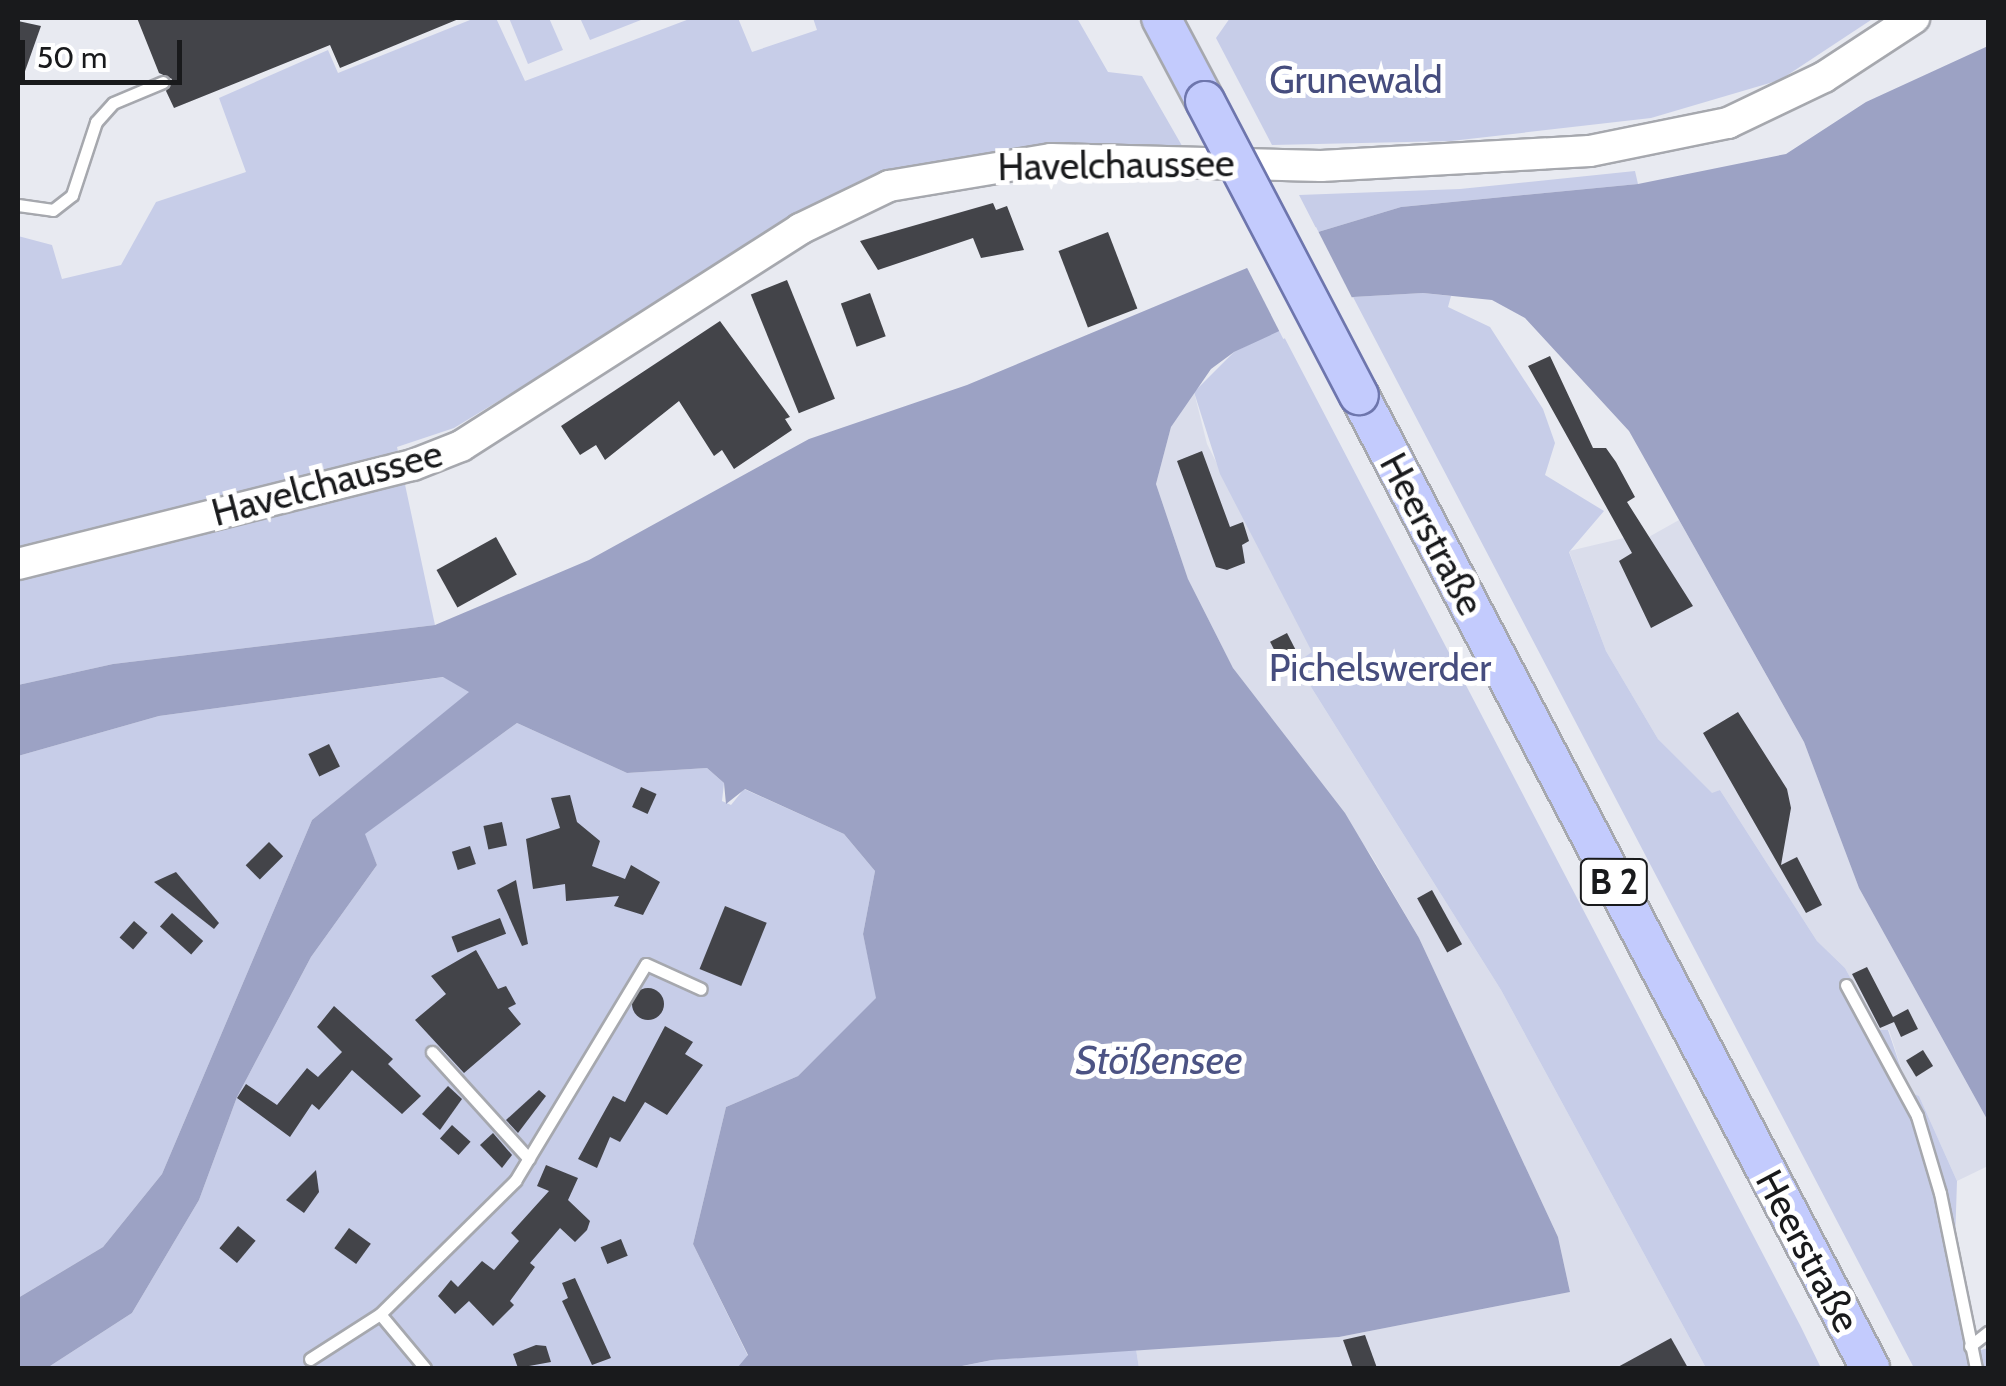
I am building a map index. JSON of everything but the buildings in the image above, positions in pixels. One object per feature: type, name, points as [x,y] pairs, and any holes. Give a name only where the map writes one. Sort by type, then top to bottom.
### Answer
[{"type":"main road","name":"Heerstraße","points":[[1161,18],[1870,1368]]},
{"type":"street","name":"Havelchaussee","points":[[18,564],[414,465],[461,446],[800,228],[889,186],[1051,159],[1372,166],[1590,151],[1696,131],[1760,110],[1914,18]]},
{"type":"lane","points":[[18,205],[53,210],[72,196],[96,122],[112,103],[163,82]]},
{"type":"lane","points":[[310,1359],[380,1314],[448,1253],[528,1160],[646,964],[701,989]]},
{"type":"lane","points":[[1846,985],[1916,1116],[1940,1192],[1976,1368]]},
{"type":"lane","points":[[432,1052],[528,1160]]},
{"type":"lane","points":[[380,1314],[425,1368]]},
{"type":"lane","points":[[1970,1346],[1988,1332]]},
{"type":"shaded area","points":[[1194,392],[1207,444],[1313,653],[1296,663],[1501,990],[1706,1368],[1139,1368],[1136,1349],[1339,1337],[1570,1292],[1558,1237],[1419,938],[1371,855],[1233,668],[1188,579],[1156,484],[1171,427]]},
{"type":"shaded area","points":[[1679,520],[1804,742],[1859,888],[1988,1121],[1988,1166],[1957,1181],[1919,1096],[1909,1092],[1889,1030],[1879,1031],[1845,968],[1817,941],[1720,790],[1712,794],[1658,739],[1606,651],[1569,551],[1624,538],[1638,543]]},
{"type":"green space","points":[[475,18],[496,18],[525,81],[692,18],[738,18],[752,52],[817,30],[813,18],[1077,18],[1108,72],[1142,76],[1185,151],[1007,153],[907,171],[777,232],[454,428],[397,447],[435,625],[113,664],[18,685],[18,236],[52,245],[62,279],[121,265],[156,202],[246,172],[219,98],[328,50],[338,73]]},
{"type":"green space","points":[[509,18],[549,18],[563,50],[528,64]]},
{"type":"green space","points":[[580,18],[646,18],[590,40]]},
{"type":"green space","name":"Grunewald","points":[[1230,18],[1874,18],[1780,80],[1651,118],[1451,141],[1272,145],[1216,38]]},
{"type":"green space","points":[[1635,171],[1638,184],[1401,207],[1318,232],[1299,195],[1460,189]]},
{"type":"green space","name":"Pichelswerder","points":[[1423,293],[1451,296],[1448,307],[1490,327],[1543,409],[1555,443],[1545,475],[1604,511],[1569,552],[1606,651],[1658,739],[1712,793],[1720,790],[1817,941],[1845,968],[1879,1030],[1888,1030],[1909,1092],[1919,1096],[1957,1181],[1955,1242],[1981,1350],[1988,1348],[1988,1368],[1914,1368],[1353,297]]},
{"type":"green space","name":"Pichelswerder","points":[[1280,329],[1821,1368],[1706,1368],[1501,990],[1296,663],[1312,652],[1220,474],[1194,392],[1234,352]]},
{"type":"green space","points":[[444,677],[470,692],[312,820],[162,1174],[103,1247],[18,1298],[18,756],[159,716]]},
{"type":"green space","points":[[517,723],[627,773],[707,768],[724,783],[722,801],[731,805],[744,789],[844,834],[875,871],[863,934],[877,998],[798,1076],[726,1107],[693,1244],[748,1356],[737,1368],[47,1368],[132,1313],[199,1200],[237,1097],[311,957],[377,865],[364,834]]},
{"type":"green space","points":[[1136,1349],[1139,1368],[953,1368],[992,1360]]},
{"type":"water","name":"Stößensee","points":[[1988,46],[1988,1121],[1859,888],[1804,742],[1629,431],[1525,318],[1492,300],[1423,293],[1353,297],[1234,352],[1211,369],[1171,427],[1156,484],[1188,579],[1233,668],[1345,813],[1419,938],[1558,1237],[1570,1292],[1339,1337],[992,1360],[952,1368],[737,1368],[748,1355],[693,1244],[726,1107],[798,1076],[876,998],[863,934],[875,871],[844,834],[745,789],[726,804],[724,783],[707,768],[627,773],[517,723],[365,834],[377,865],[311,957],[237,1097],[199,1200],[132,1313],[47,1368],[18,1368],[18,1298],[103,1247],[162,1174],[312,820],[469,692],[443,677],[159,716],[18,756],[18,685],[113,664],[435,625],[589,560],[809,439],[967,385],[1247,268],[1318,232],[1401,207],[1638,184],[1786,154],[1866,102]]},
{"type":"pier","points":[[1316,227],[1355,303],[1283,339],[1245,263]]}]
